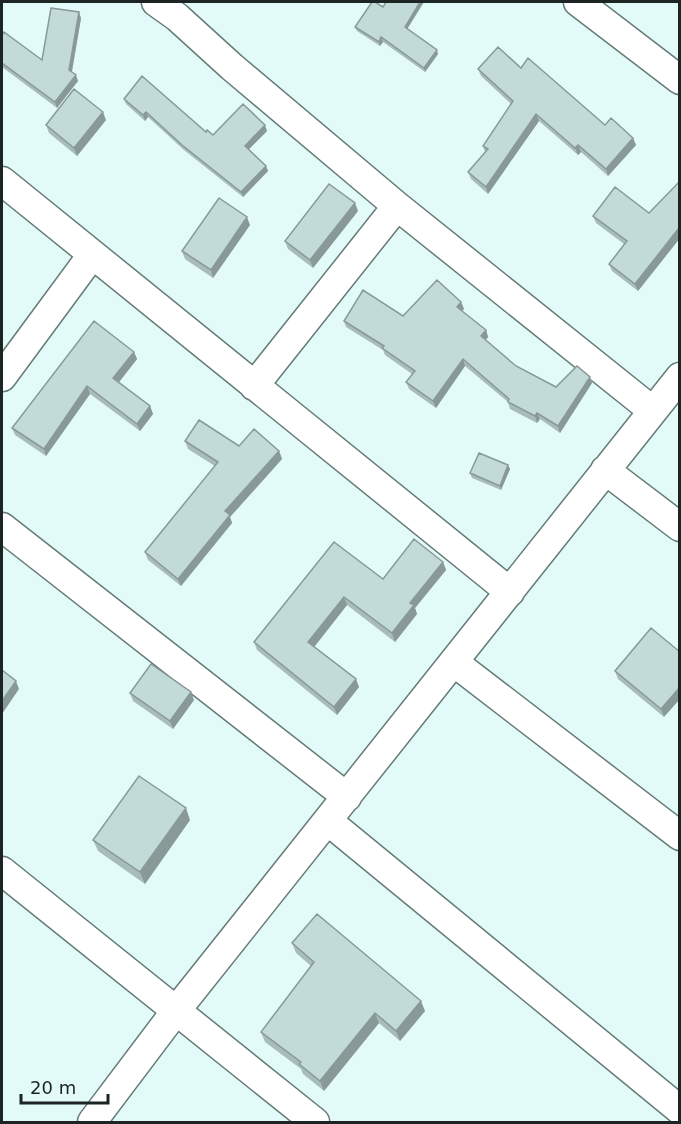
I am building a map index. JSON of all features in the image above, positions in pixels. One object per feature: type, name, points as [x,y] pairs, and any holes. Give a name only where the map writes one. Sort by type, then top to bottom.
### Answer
[{"type":"street","points":[[156,2],[177,17],[398,206],[653,411]]},
{"type":"street","points":[[578,2],[680,80]]},
{"type":"street","points":[[2,182],[510,592]]},
{"type":"street","points":[[254,386],[398,206]]},
{"type":"street","points":[[2,376],[92,255]]},
{"type":"street","points":[[92,1122],[176,1012],[680,377]]},
{"type":"street","points":[[605,470],[680,527]]},
{"type":"street","points":[[2,526],[347,797]]},
{"type":"street","points":[[455,663],[680,836]]},
{"type":"street","points":[[328,821],[680,1110]]},
{"type":"street","points":[[2,871],[315,1122]]},
{"type":"building","points":[[372,2],[383,7],[386,2],[420,2],[405,27],[437,50],[424,68],[381,37],[379,42],[355,27]]},
{"type":"building","points":[[51,8],[79,12],[69,70],[76,75],[55,102],[2,63],[2,35],[4,32],[42,60]]},
{"type":"building","points":[[498,47],[521,68],[528,58],[605,125],[611,118],[633,138],[606,169],[578,145],[575,148],[536,114],[486,187],[468,172],[488,149],[483,146],[513,101],[478,69]]},
{"type":"building","points":[[142,76],[206,132],[207,130],[213,135],[243,104],[265,125],[245,146],[266,166],[241,192],[182,145],[146,112],[143,115],[124,99]]},
{"type":"building","points":[[74,89],[103,112],[74,148],[46,125]]},
{"type":"building","points":[[680,181],[680,229],[635,284],[609,264],[627,241],[593,216],[615,187],[649,213]]},
{"type":"building","points":[[329,184],[355,203],[310,260],[285,241]]},
{"type":"building","points":[[219,198],[247,217],[211,270],[182,251]]},
{"type":"building","points":[[437,280],[461,302],[457,307],[486,330],[481,336],[516,366],[556,387],[577,366],[590,377],[558,426],[537,413],[535,416],[508,402],[509,399],[463,359],[433,401],[406,382],[415,371],[382,348],[384,346],[344,321],[363,290],[403,316]]},
{"type":"building","points":[[94,321],[134,352],[113,378],[150,406],[137,424],[87,386],[44,449],[12,428]]},
{"type":"building","points":[[199,420],[239,446],[254,429],[279,451],[225,511],[230,515],[178,579],[145,552],[218,462],[185,441]]},
{"type":"building","points":[[479,453],[508,465],[500,486],[470,473]]},
{"type":"building","points":[[414,539],[443,562],[410,603],[414,605],[392,633],[344,597],[308,642],[356,679],[334,707],[254,642],[334,542],[383,579]]},
{"type":"building","points":[[651,628],[680,652],[680,687],[661,709],[615,671]]},
{"type":"building","points":[[151,664],[191,692],[170,721],[130,693]]},
{"type":"building","points":[[2,670],[16,681],[2,701]]},
{"type":"building","points":[[139,776],[186,808],[140,872],[93,840]]},
{"type":"building","points":[[317,914],[421,1001],[396,1031],[375,1013],[320,1081],[299,1064],[301,1062],[261,1032],[314,962],[292,943]]}]
